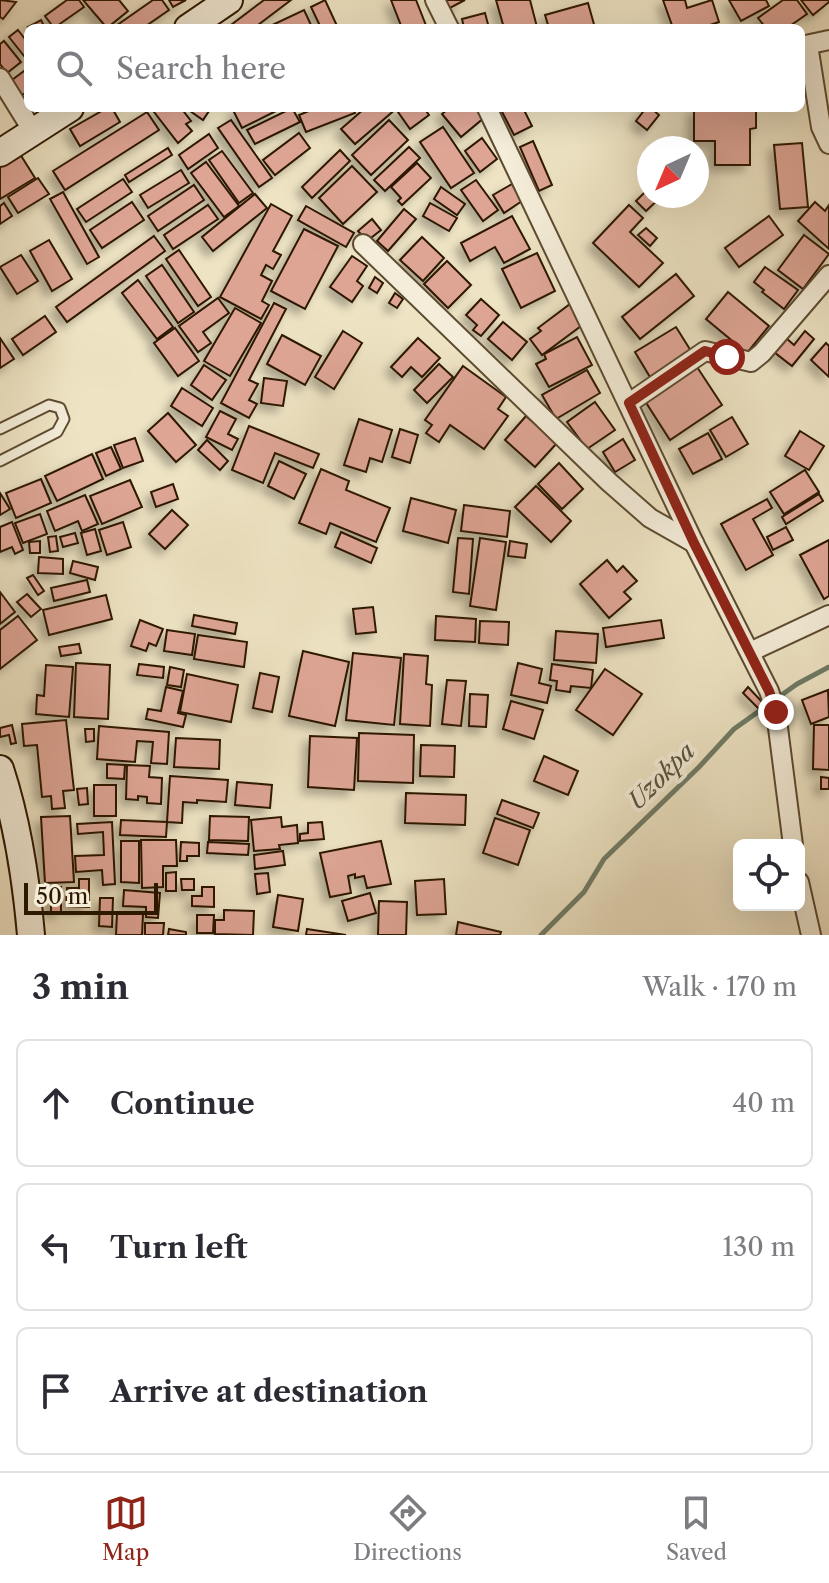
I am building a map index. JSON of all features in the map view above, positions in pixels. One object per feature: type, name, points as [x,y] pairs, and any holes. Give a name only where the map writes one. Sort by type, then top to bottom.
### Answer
[{"type":"main road","points":[[194,24],[226,1]]},
{"type":"main road","points":[[0,153],[64,112]]},
{"type":"main road","points":[[0,769],[14,814],[26,878],[31,935]]},
{"type":"main road","points":[[0,816],[14,935]]},
{"type":"street","points":[[435,0],[447,24]]},
{"type":"street","points":[[829,40],[805,45],[821,127],[829,144]]},
{"type":"street","points":[[0,78],[34,133]]},
{"type":"street","points":[[489,112],[694,543],[769,691],[776,712],[792,839]]},
{"type":"street","points":[[363,244],[609,482],[650,518],[694,543]]},
{"type":"street","points":[[629,403],[705,351],[751,362],[829,275]]},
{"type":"street","points":[[750,652],[829,615]]},
{"type":"street","points":[[805,908],[811,935]]},
{"type":"lane","points":[[0,429],[49,405],[60,408],[64,419],[57,432],[0,461]]},
{"type":"building","points":[[0,0],[16,2],[3,19],[0,17]]},
{"type":"building","points":[[67,0],[79,0],[84,7],[60,24],[51,24],[45,16]]},
{"type":"building","points":[[83,0],[119,0],[128,11],[112,24],[104,24]]},
{"type":"building","points":[[153,0],[162,0],[169,10],[149,24],[119,24]]},
{"type":"building","points":[[169,0],[186,0],[173,7]]},
{"type":"building","points":[[264,0],[291,0],[259,24],[232,24]]},
{"type":"building","points":[[325,0],[336,24],[319,24],[311,7]]},
{"type":"building","points":[[391,0],[416,0],[425,24],[400,24]]},
{"type":"building","points":[[441,0],[465,0],[446,10]]},
{"type":"building","points":[[496,0],[530,0],[536,24],[503,24]]},
{"type":"building","points":[[663,0],[685,0],[687,8],[712,0],[719,22],[713,24],[672,24]]},
{"type":"building","points":[[729,0],[766,0],[769,6],[741,21]]},
{"type":"building","points":[[783,0],[797,0],[807,14],[793,24],[763,24],[758,18]]},
{"type":"building","points":[[801,0],[829,0],[829,2],[813,15]]},
{"type":"building","points":[[588,3],[594,24],[548,24],[545,15]]},
{"type":"building","points":[[304,10],[311,24],[274,24]]},
{"type":"building","points":[[485,13],[488,24],[463,24],[462,19]]},
{"type":"building","points":[[18,30],[24,38],[24,56],[9,37]]},
{"type":"building","points":[[4,41],[21,62],[7,73],[0,64],[0,44]]},
{"type":"building","points":[[24,71],[24,94],[22,95],[12,80]]},
{"type":"building","points":[[100,112],[114,112],[120,122],[80,146],[70,129]]},
{"type":"building","points":[[147,112],[159,130],[65,190],[53,171]]},
{"type":"building","points":[[154,112],[184,112],[191,121],[186,124],[192,131],[178,143]]},
{"type":"building","points":[[191,112],[208,112],[203,120]]},
{"type":"building","points":[[234,112],[274,112],[242,128]]},
{"type":"building","points":[[284,112],[294,112],[300,122],[255,144],[247,130]]},
{"type":"building","points":[[306,112],[355,113],[306,132],[299,115]]},
{"type":"building","points":[[360,112],[392,112],[355,144],[341,129]]},
{"type":"building","points":[[398,112],[427,112],[429,115],[410,129]]},
{"type":"building","points":[[481,112],[485,117],[461,137],[442,114]]},
{"type":"building","points":[[502,112],[525,112],[532,126],[514,135]]},
{"type":"building","points":[[643,112],[659,115],[647,130],[636,121]]},
{"type":"building","points":[[694,112],[756,112],[756,128],[750,129],[750,165],[715,165],[715,141],[709,141],[709,136],[694,136]]},
{"type":"building","points":[[231,120],[272,178],[259,187],[218,128]]},
{"type":"building","points":[[389,120],[408,140],[371,175],[352,155]]},
{"type":"building","points":[[443,127],[474,173],[451,188],[420,142]]},
{"type":"building","points":[[299,133],[310,148],[275,175],[263,160]]},
{"type":"building","points":[[209,134],[218,148],[188,169],[179,155]]},
{"type":"building","points":[[482,138],[497,159],[480,172],[465,151]]},
{"type":"building","points":[[533,141],[552,185],[539,191],[520,147]]},
{"type":"building","points":[[802,143],[808,207],[780,209],[774,145]]},
{"type":"building","points":[[409,147],[420,158],[385,191],[374,180]]},
{"type":"building","points":[[168,148],[172,155],[129,182],[125,175]]},
{"type":"building","points":[[340,150],[350,161],[312,198],[302,187]]},
{"type":"building","points":[[222,151],[253,193],[239,203],[209,160]]},
{"type":"building","points":[[20,154],[35,178],[0,199],[0,166]]},
{"type":"building","points":[[206,162],[239,206],[224,217],[191,173]]},
{"type":"building","points":[[417,163],[431,178],[402,205],[398,201],[401,198],[391,187]]},
{"type":"building","points":[[352,166],[377,192],[343,224],[319,198]]},
{"type":"building","points":[[181,170],[189,183],[148,208],[140,195]]},
{"type":"building","points":[[38,178],[49,194],[18,213],[8,197]]},
{"type":"building","points":[[123,179],[132,192],[86,222],[77,209]]},
{"type":"building","points":[[476,180],[498,210],[483,221],[461,190]]},
{"type":"building","points":[[512,184],[522,201],[504,213],[493,195]]},
{"type":"building","points":[[194,185],[204,200],[158,231],[148,216]]},
{"type":"building","points":[[441,187],[465,204],[457,215],[434,199]]},
{"type":"building","points":[[63,192],[99,257],[87,264],[50,199]]},
{"type":"building","points":[[255,194],[267,208],[213,251],[202,237]]},
{"type":"building","points":[[132,202],[144,220],[102,248],[90,230]]},
{"type":"building","points":[[815,202],[825,211],[829,205],[829,249],[798,221]]},
{"type":"building","points":[[4,203],[12,216],[0,224],[0,206]]},
{"type":"building","points":[[430,203],[457,218],[449,231],[423,216]]},
{"type":"building","points":[[271,204],[292,216],[273,251],[281,255],[273,269],[266,265],[261,275],[272,281],[262,301],[269,305],[261,319],[220,297]]},
{"type":"building","points":[[208,205],[218,219],[173,249],[164,235]]},
{"type":"building","points":[[629,205],[643,218],[630,232],[663,263],[639,287],[593,243]]},
{"type":"building","points":[[306,206],[354,233],[346,247],[298,220]]},
{"type":"building","points":[[404,209],[416,219],[388,251],[377,241]]},
{"type":"building","points":[[512,216],[530,249],[504,263],[495,247],[470,261],[461,243]]},
{"type":"building","points":[[769,216],[783,235],[739,267],[725,248]]},
{"type":"building","points":[[372,219],[381,230],[367,241],[358,231]]},
{"type":"building","points":[[646,228],[657,238],[650,246],[638,235]]},
{"type":"building","points":[[304,229],[338,246],[305,309],[271,291]]},
{"type":"building","points":[[804,235],[829,254],[803,289],[778,270]]},
{"type":"building","points":[[154,236],[165,251],[67,322],[56,307]]},
{"type":"building","points":[[422,237],[444,258],[423,281],[400,260]]},
{"type":"building","points":[[49,240],[72,279],[52,291],[30,251]]},
{"type":"building","points":[[179,250],[211,297],[198,306],[166,259]]},
{"type":"building","points":[[537,253],[555,291],[521,308],[502,269]]},
{"type":"building","points":[[21,255],[38,281],[17,294],[0,267]]},
{"type":"building","points":[[352,256],[367,266],[357,281],[363,286],[352,302],[330,287]]},
{"type":"building","points":[[447,261],[471,285],[448,308],[424,284]]},
{"type":"building","points":[[162,265],[194,312],[178,323],[146,276]]},
{"type":"building","points":[[765,267],[798,290],[784,309],[754,282]]},
{"type":"building","points":[[676,274],[694,296],[640,339],[622,317]]},
{"type":"building","points":[[375,277],[383,283],[377,293],[369,288]]},
{"type":"building","points":[[138,280],[173,327],[157,339],[122,293]]},
{"type":"building","points":[[728,292],[769,326],[747,353],[706,319]]},
{"type":"building","points":[[395,293],[403,299],[397,308],[389,303]]},
{"type":"building","points":[[218,298],[229,313],[203,332],[211,343],[198,352],[179,326]]},
{"type":"building","points":[[481,299],[499,315],[481,336],[473,330],[477,325],[466,315]]},
{"type":"building","points":[[274,303],[286,309],[249,380],[258,384],[249,400],[257,404],[249,418],[221,403]]},
{"type":"building","points":[[570,304],[585,323],[542,355],[530,339],[541,331],[538,328]]},
{"type":"building","points":[[235,308],[261,323],[230,376],[204,361]]},
{"type":"building","points":[[45,316],[56,332],[23,355],[12,339]]},
{"type":"building","points":[[503,322],[527,342],[512,360],[488,339]]},
{"type":"building","points":[[676,327],[691,351],[650,377],[635,352]]},
{"type":"building","points":[[175,328],[199,361],[178,376],[154,343]]},
{"type":"building","points":[[343,331],[362,343],[334,389],[315,377]]},
{"type":"building","points":[[805,331],[814,339],[792,366],[774,352],[786,338],[794,345]]},
{"type":"building","points":[[282,335],[321,356],[305,385],[267,364]]},
{"type":"building","points":[[577,337],[592,365],[549,387],[536,364],[546,359],[544,354]]},
{"type":"building","points":[[0,338],[14,359],[0,368]]},
{"type":"building","points":[[418,338],[440,358],[422,377],[411,367],[402,377],[391,367]]},
{"type":"building","points":[[826,343],[829,346],[829,377],[811,360]]},
{"type":"building","points":[[439,364],[453,377],[427,403],[414,390]]},
{"type":"building","points":[[204,365],[226,380],[212,400],[191,385]]},
{"type":"building","points":[[463,366],[506,397],[498,409],[508,416],[484,449],[450,425],[439,442],[426,433],[432,425],[425,420]]},
{"type":"building","points":[[697,367],[722,405],[670,440],[645,401]]},
{"type":"building","points":[[587,370],[600,393],[556,419],[542,395]]},
{"type":"building","points":[[264,378],[287,381],[283,406],[261,403]]},
{"type":"building","points":[[182,388],[213,408],[202,426],[171,406]]},
{"type":"building","points":[[595,402],[615,430],[587,449],[567,422]]},
{"type":"building","points":[[220,411],[236,419],[228,434],[238,439],[232,450],[206,437]]},
{"type":"building","points":[[168,413],[196,445],[176,462],[148,431]]},
{"type":"building","points":[[526,416],[557,443],[535,467],[505,440]]},
{"type":"building","points":[[732,417],[748,444],[726,457],[710,430]]},
{"type":"building","points":[[359,419],[392,430],[382,462],[370,458],[366,472],[344,465]]},
{"type":"building","points":[[249,426],[319,454],[313,468],[275,453],[263,483],[232,470]]},
{"type":"building","points":[[400,429],[418,435],[410,463],[392,457]]},
{"type":"building","points":[[800,431],[824,446],[809,470],[785,456]]},
{"type":"building","points":[[708,433],[722,459],[693,474],[679,449]]},
{"type":"building","points":[[135,438],[143,461],[123,468],[114,445]]},
{"type":"building","points":[[623,439],[635,460],[615,472],[603,452]]},
{"type":"building","points":[[207,440],[228,461],[220,470],[198,450]]},
{"type":"building","points":[[111,447],[121,469],[106,476],[96,453]]},
{"type":"building","points":[[92,454],[103,479],[57,501],[45,476]]},
{"type":"building","points":[[279,461],[306,474],[294,499],[268,486]]},
{"type":"building","points":[[559,463],[583,489],[562,509],[538,484]]},
{"type":"building","points":[[321,469],[349,481],[346,490],[390,508],[376,542],[330,523],[326,534],[299,523]]},
{"type":"building","points":[[805,470],[819,492],[784,514],[770,492]]},
{"type":"building","points":[[41,479],[51,503],[16,518],[6,493]]},
{"type":"building","points":[[130,480],[142,507],[102,524],[90,496]]},
{"type":"building","points":[[173,484],[178,499],[156,507],[151,492]]},
{"type":"building","points":[[536,486],[571,521],[551,542],[515,507]]},
{"type":"building","points":[[0,493],[10,509],[0,515]]},
{"type":"building","points":[[819,494],[823,501],[786,524],[782,517]]},
{"type":"building","points":[[85,495],[98,524],[82,531],[78,521],[55,531],[47,511]]},
{"type":"building","points":[[411,498],[456,510],[448,543],[403,531]]},
{"type":"building","points":[[767,499],[772,508],[753,519],[773,555],[746,570],[721,524]]},
{"type":"building","points":[[464,505],[510,511],[507,537],[461,531]]},
{"type":"building","points":[[172,510],[188,525],[165,549],[149,534]]},
{"type":"building","points":[[40,514],[47,534],[23,543],[15,523]]},
{"type":"building","points":[[12,522],[23,550],[15,554],[12,547],[0,552],[0,527]]},
{"type":"building","points":[[123,522],[131,547],[107,555],[99,530]]},
{"type":"building","points":[[786,527],[793,540],[773,550],[767,537]]},
{"type":"building","points":[[95,529],[101,551],[87,555],[81,533]]},
{"type":"building","points":[[341,532],[377,548],[371,563],[335,547]]},
{"type":"building","points":[[75,533],[78,543],[63,547],[60,537]]},
{"type":"building","points":[[56,536],[58,551],[50,552],[48,537]]},
{"type":"building","points":[[458,538],[473,539],[469,594],[453,592]]},
{"type":"building","points":[[480,538],[506,542],[496,610],[470,606]]},
{"type":"building","points":[[829,540],[829,596],[824,599],[800,555]]},
{"type":"building","points":[[40,541],[40,553],[30,553],[29,542]]},
{"type":"building","points":[[510,541],[527,544],[525,558],[508,556]]},
{"type":"building","points":[[39,557],[63,559],[63,574],[38,573]]},
{"type":"building","points":[[607,560],[617,572],[623,566],[637,581],[624,592],[631,599],[609,618],[580,584]]},
{"type":"building","points":[[73,561],[98,567],[95,580],[70,573]]},
{"type":"building","points":[[33,575],[44,591],[38,595],[27,578]]},
{"type":"building","points":[[87,580],[90,592],[54,601],[51,588]]},
{"type":"building","points":[[0,592],[15,612],[0,624]]},
{"type":"building","points":[[27,594],[41,609],[31,617],[17,602]]},
{"type":"building","points":[[106,595],[112,619],[49,635],[43,610]]},
{"type":"building","points":[[373,607],[376,632],[356,634],[353,609]]},
{"type":"building","points":[[194,615],[237,623],[235,634],[192,626]]},
{"type":"building","points":[[18,616],[37,640],[0,669],[0,630]]},
{"type":"building","points":[[436,616],[476,619],[475,642],[435,640]]},
{"type":"building","points":[[140,620],[163,629],[156,646],[149,643],[146,651],[131,646]]},
{"type":"building","points":[[661,620],[664,638],[606,647],[603,628]]},
{"type":"building","points":[[480,621],[509,622],[508,645],[479,643]]},
{"type":"building","points":[[167,630],[195,634],[192,655],[164,651]]},
{"type":"building","points":[[556,631],[598,634],[596,663],[554,660]]},
{"type":"building","points":[[198,635],[247,642],[244,667],[194,659]]},
{"type":"building","points":[[79,644],[81,653],[61,656],[59,647]]},
{"type":"building","points":[[303,651],[349,662],[335,726],[289,716]]},
{"type":"building","points":[[353,653],[401,658],[394,725],[346,720]]},
{"type":"building","points":[[404,654],[428,656],[426,684],[432,685],[430,726],[400,724]]},
{"type":"building","points":[[76,663],[110,665],[108,719],[74,717]]},
{"type":"building","points":[[518,663],[542,669],[539,683],[551,686],[547,703],[511,695]]},
{"type":"building","points":[[139,664],[164,667],[163,678],[137,675]]},
{"type":"building","points":[[552,664],[593,670],[591,688],[571,686],[570,692],[556,690],[557,681],[550,680]]},
{"type":"building","points":[[46,665],[73,667],[69,717],[36,714],[37,695],[44,696]]},
{"type":"building","points":[[170,667],[184,670],[181,687],[167,685]]},
{"type":"building","points":[[605,669],[642,694],[613,735],[576,710]]},
{"type":"building","points":[[260,673],[279,677],[272,712],[253,708]]},
{"type":"building","points":[[187,674],[238,685],[231,722],[180,712]]},
{"type":"building","points":[[447,680],[466,681],[461,726],[442,724]]},
{"type":"building","points":[[166,687],[183,691],[178,713],[186,715],[183,727],[146,719],[148,709],[161,711]]},
{"type":"building","points":[[748,687],[764,704],[759,709],[743,693]]},
{"type":"building","points":[[828,690],[829,717],[811,724],[802,700]]},
{"type":"building","points":[[470,694],[488,695],[486,727],[469,726]]},
{"type":"building","points":[[511,701],[543,710],[534,739],[503,729]]},
{"type":"building","points":[[66,720],[74,790],[63,791],[65,808],[52,809],[51,796],[42,797],[37,745],[24,746],[22,724]]},
{"type":"building","points":[[12,725],[16,743],[11,744],[9,735],[0,737],[0,728]]},
{"type":"building","points":[[814,725],[829,725],[829,770],[813,769]]},
{"type":"building","points":[[99,726],[169,732],[167,764],[151,763],[153,742],[137,741],[135,762],[97,759]]},
{"type":"building","points":[[85,729],[94,729],[94,741],[86,742]]},
{"type":"building","points":[[359,733],[414,735],[413,783],[358,781]]},
{"type":"building","points":[[310,736],[357,738],[354,790],[308,787]]},
{"type":"building","points":[[176,738],[220,740],[219,769],[174,767]]},
{"type":"building","points":[[421,745],[455,746],[454,777],[420,776]]},
{"type":"building","points":[[544,756],[578,771],[568,795],[534,781]]},
{"type":"building","points":[[107,764],[125,765],[124,779],[107,778]]},
{"type":"building","points":[[127,765],[150,766],[149,777],[162,778],[161,804],[147,803],[147,797],[126,799]]},
{"type":"building","points":[[170,776],[228,780],[226,802],[183,802],[182,823],[167,822]]},
{"type":"building","points":[[821,777],[829,778],[829,789],[821,789]]},
{"type":"building","points":[[237,782],[272,785],[270,808],[235,805]]},
{"type":"building","points":[[94,785],[116,785],[116,816],[94,816]]},
{"type":"building","points":[[87,788],[88,804],[79,805],[77,789]]},
{"type":"building","points":[[406,793],[466,795],[465,825],[405,823]]},
{"type":"building","points":[[502,800],[539,813],[533,828],[497,814]]},
{"type":"building","points":[[70,816],[74,882],[45,883],[41,817]]},
{"type":"building","points":[[210,816],[249,817],[248,841],[209,840]]},
{"type":"building","points":[[281,817],[282,827],[297,825],[298,843],[279,845],[280,849],[254,851],[251,820]]},
{"type":"building","points":[[495,818],[530,830],[518,865],[483,853]]},
{"type":"building","points":[[121,820],[167,822],[166,837],[120,835]]},
{"type":"building","points":[[112,822],[115,884],[103,885],[102,870],[76,872],[75,856],[104,855],[103,832],[78,834],[77,824]]},
{"type":"building","points":[[322,822],[324,839],[300,841],[300,834],[308,833],[308,823]]},
{"type":"building","points":[[141,840],[176,840],[177,866],[163,866],[163,887],[142,888]]},
{"type":"building","points":[[121,841],[139,841],[139,883],[121,882]]},
{"type":"building","points":[[381,841],[391,884],[367,888],[364,876],[355,878],[355,874],[348,876],[351,893],[330,897],[320,853]]},
{"type":"building","points":[[181,842],[199,843],[199,856],[187,856],[187,861],[180,861]]},
{"type":"building","points":[[208,842],[249,844],[248,855],[207,853]]},
{"type":"building","points":[[283,851],[285,865],[255,869],[254,855]]},
{"type":"building","points":[[176,872],[176,891],[166,891],[166,873]]},
{"type":"building","points":[[268,873],[270,892],[257,894],[255,874]]},
{"type":"building","points":[[79,879],[89,879],[89,907],[66,906],[67,888],[79,888]]},
{"type":"building","points":[[181,879],[194,879],[194,890],[182,890]]},
{"type":"building","points":[[444,879],[446,914],[417,915],[415,881]]},
{"type":"building","points":[[51,887],[61,887],[61,912],[51,912]]},
{"type":"building","points":[[202,887],[214,887],[214,907],[192,906],[192,896],[202,896]]},
{"type":"building","points":[[124,890],[160,893],[158,918],[146,917],[146,907],[123,906]]},
{"type":"building","points":[[370,893],[376,913],[348,921],[342,901]]},
{"type":"building","points":[[278,895],[303,899],[298,931],[273,927]]},
{"type":"building","points":[[100,898],[113,898],[112,927],[99,926]]},
{"type":"building","points":[[379,901],[407,902],[406,935],[378,935]]},
{"type":"building","points":[[224,910],[254,911],[253,935],[215,934],[215,920],[224,920]]},
{"type":"building","points":[[117,913],[143,914],[142,935],[116,935]]},
{"type":"building","points":[[197,915],[214,915],[213,933],[197,933]]},
{"type":"building","points":[[458,922],[501,932],[500,935],[456,935]]},
{"type":"building","points":[[145,923],[164,923],[163,935],[145,935]]},
{"type":"building","points":[[169,929],[186,932],[186,935],[168,935]]},
{"type":"building","points":[[307,929],[346,935],[306,935]]},
{"type":"waterway","name":"Uzokpa","points":[[541,935],[584,892],[604,859],[734,729],[797,684],[829,667]]},
{"type":"route","points":[[727,357],[705,351],[629,403],[694,543],[769,691],[776,712]]}]
